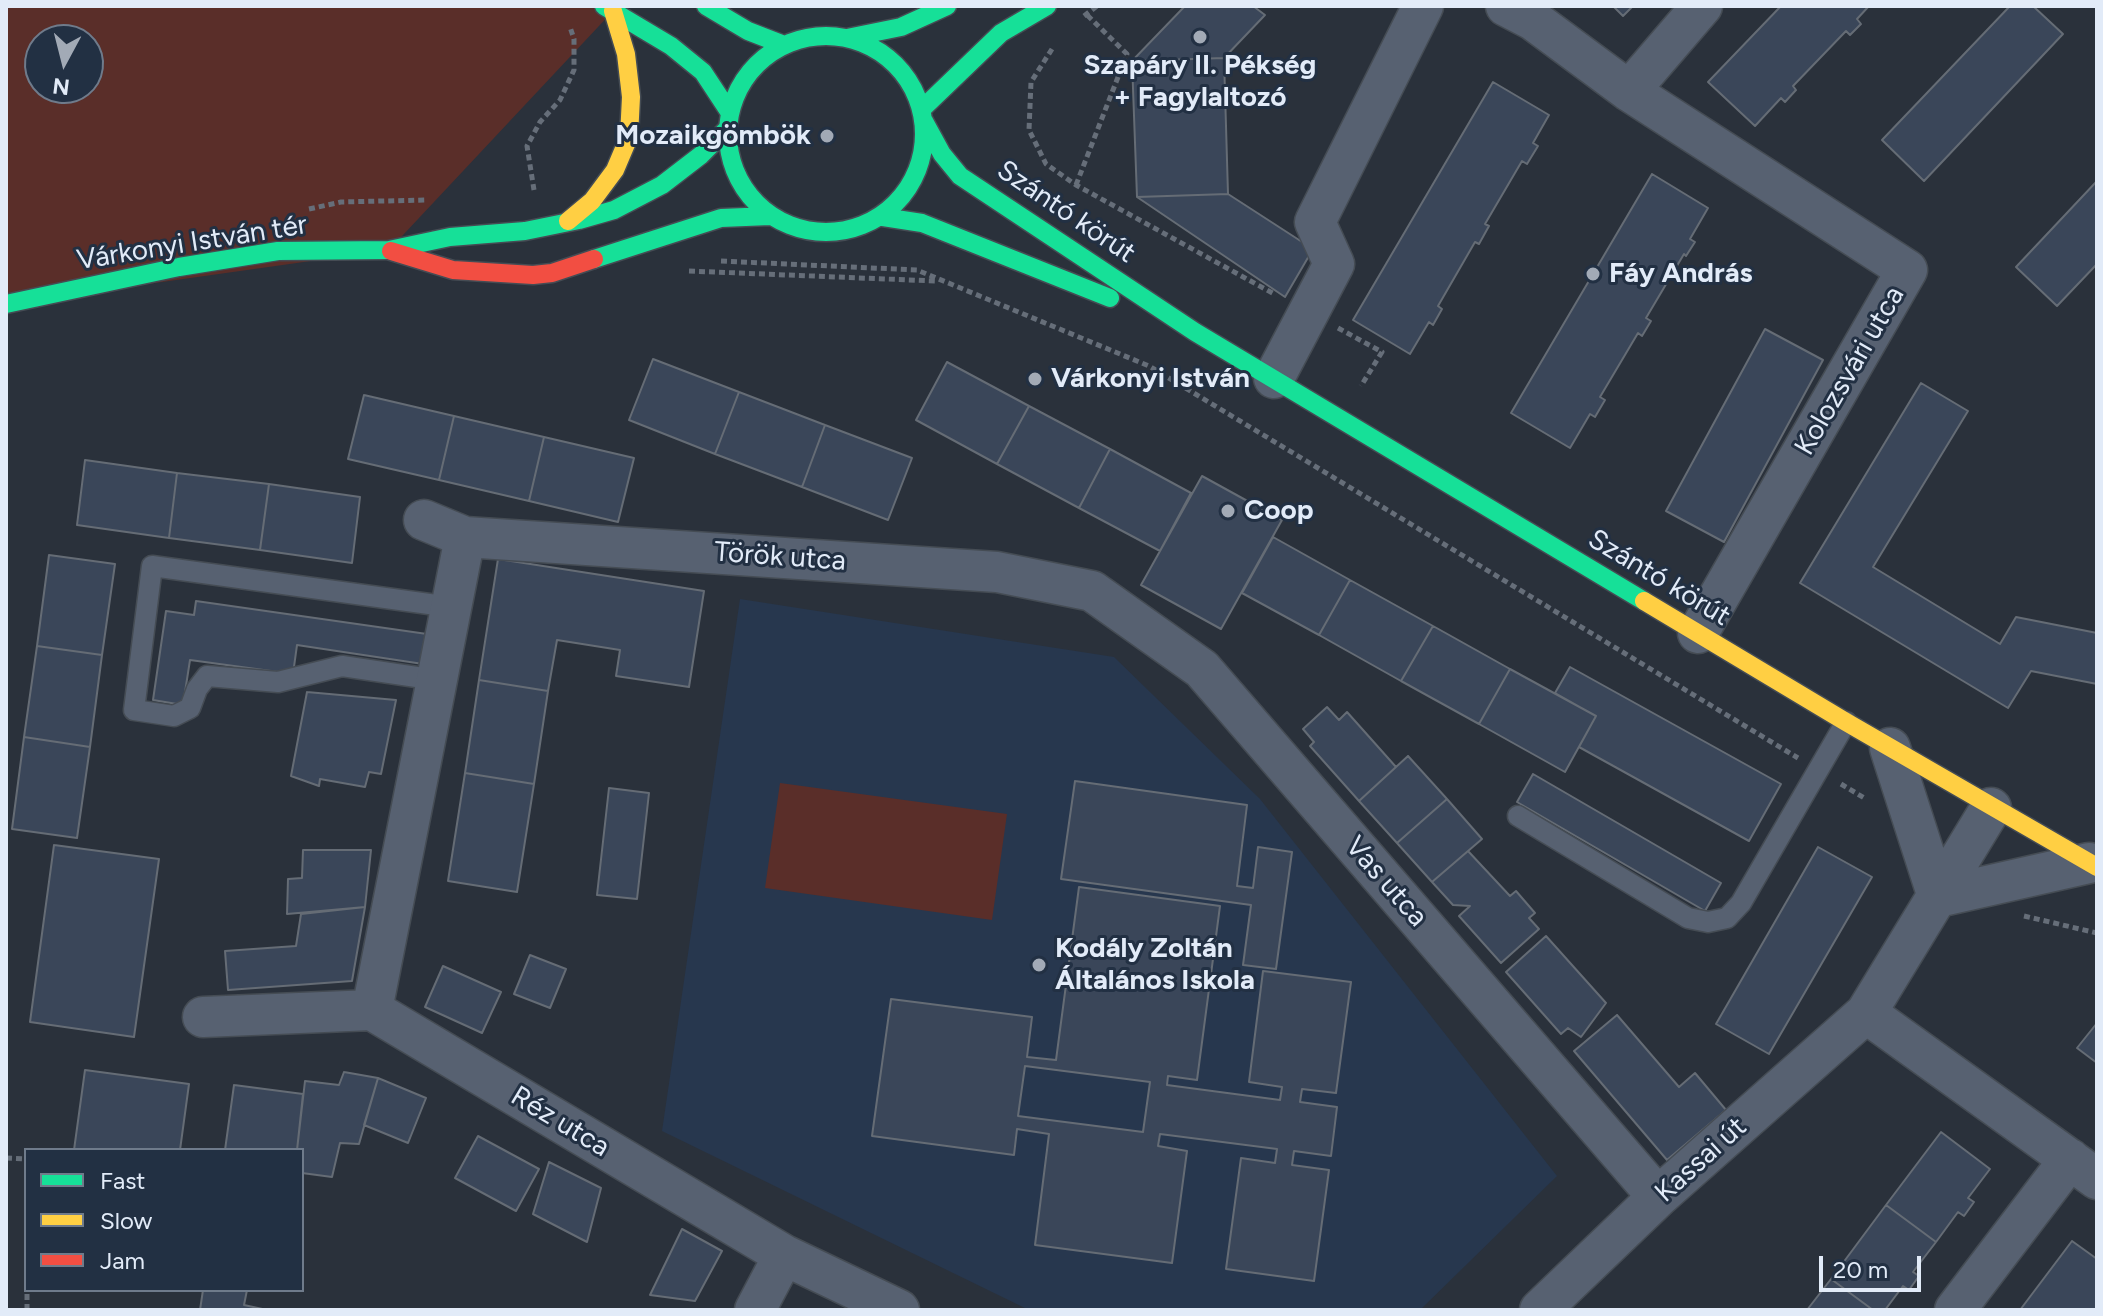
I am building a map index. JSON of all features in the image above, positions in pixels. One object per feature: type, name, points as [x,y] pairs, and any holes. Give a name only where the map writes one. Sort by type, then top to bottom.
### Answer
[{"type":"street","points":[[706,6],[748,31],[784,45]]},
{"type":"street","points":[[847,38],[880,51],[907,76],[923,115],[923,153],[912,183],[883,217],[864,226],[833,233],[800,229],[770,216],[746,193],[731,162],[728,121],[740,85],[759,62],[784,45],[815,36],[847,38],[901,27],[947,6]]},
{"type":"street","points":[[923,115],[1001,33],[1047,6]]},
{"type":"street","points":[[1274,378],[1334,264],[1315,222],[1423,6]]},
{"type":"street","name":"Kolozsvári utca","points":[[1506,6],[1533,20],[1629,91],[1907,270],[1698,633]]},
{"type":"street","points":[[1629,91],[1702,6]]},
{"type":"street","points":[[608,9],[671,46],[703,72],[728,121]]},
{"type":"street","points":[[567,222],[592,201],[615,170],[629,137],[631,97],[626,54],[608,9]]},
{"type":"street","name":"Szántó körút","points":[[923,115],[942,154],[960,176],[1195,332],[1846,722],[2093,865]]},
{"type":"street","name":"Várkonyi István tér","points":[[6,304],[179,267],[278,251],[389,250],[450,237],[525,231],[567,222],[614,210],[662,185],[701,155],[728,121]]},
{"type":"street","name":"Várkonyi István tér","points":[[389,250],[453,270],[533,275],[566,269],[721,218],[770,216]]},
{"type":"street","name":"Szántó körút","points":[[883,217],[922,223],[1195,332]]},
{"type":"street","name":"Török utca","points":[[424,520],[465,537],[997,572],[1092,591]]},
{"type":"street","points":[[203,1017],[372,1010],[465,537]]},
{"type":"street","name":"Vas utca","points":[[1092,591],[1202,669],[1658,1197]]},
{"type":"street","points":[[1890,748],[1938,897],[2093,865]]},
{"type":"street","name":"Kassai út","points":[[1540,1310],[1658,1197],[1866,1013],[1991,808]]},
{"type":"street","name":"Réz utca","points":[[372,1010],[784,1255],[899,1310]]},
{"type":"street","points":[[1866,1013],[2083,1169],[1955,1310]]},
{"type":"street","points":[[755,1310],[784,1255]]},
{"type":"lane","points":[[437,680],[342,666],[278,682],[207,676],[197,689],[190,708],[174,716],[134,710],[152,566],[451,607]]},
{"type":"lane","points":[[1518,816],[1688,918],[1708,922],[1727,918],[1741,903],[1846,722]]},
{"type":"path","points":[[1076,24],[1097,6]]},
{"type":"path","points":[[1076,185],[1127,54],[1086,14]]},
{"type":"path","points":[[535,197],[527,146],[540,122],[560,100],[574,70],[574,39],[569,24]]},
{"type":"path","points":[[1056,44],[1031,82],[1029,130],[1046,164],[1076,185],[1382,352]]},
{"type":"path","points":[[708,260],[917,270],[1149,366],[1878,806]]},
{"type":"path","points":[[679,270],[940,281]]},
{"type":"path","points":[[2010,913],[2097,933]]},
{"type":"shaded area","points":[[6,6],[604,6],[613,11],[389,250],[6,304]]},
{"type":"shaded area","name":"Kodály Zoltán Általános Iskola","points":[[740,599],[1114,657],[1260,799],[1557,1176],[1420,1310],[1029,1310],[662,1131]]},
{"type":"shaded area","points":[[780,783],[1007,814],[992,920],[765,888]]},
{"type":"building","name":"Szapáry II. Pékség + Fagylaltozó","points":[[1185,6],[1253,6],[1265,15],[1224,58],[1132,61]]},
{"type":"building","points":[[1613,6],[1633,6],[1623,16]]},
{"type":"building","points":[[1781,6],[1869,6],[1857,19],[1861,24],[1850,35],[1846,31],[1793,86],[1796,90],[1785,102],[1781,98],[1755,126],[1708,82]]},
{"type":"building","points":[[2010,6],[2033,6],[2063,34],[1924,181],[1882,140]]},
{"type":"building","points":[[1224,58],[1228,194],[1137,197],[1132,61]]},
{"type":"building","points":[[1493,82],[1549,115],[1533,143],[1538,146],[1527,164],[1522,161],[1485,224],[1489,226],[1479,244],[1475,242],[1438,306],[1442,309],[1433,325],[1429,322],[1410,354],[1353,320]]},
{"type":"building","points":[[1652,174],[1708,208],[1690,239],[1695,242],[1686,256],[1684,254],[1646,318],[1651,321],[1642,336],[1638,333],[1600,397],[1605,400],[1595,417],[1590,414],[1570,448],[1511,413]]},
{"type":"building","points":[[2097,181],[2097,264],[2057,306],[2016,267]]},
{"type":"building","points":[[1228,194],[1313,249],[1285,297],[1137,197]]},
{"type":"building","points":[[1765,329],[1823,360],[1724,542],[1666,511]]},
{"type":"building","points":[[653,359],[739,392],[715,454],[629,420]]},
{"type":"building","points":[[947,362],[1029,406],[997,464],[916,420]]},
{"type":"building","points":[[1921,383],[1968,411],[1873,567],[2000,644],[2016,617],[2097,633],[2097,684],[2031,671],[2008,708],[1800,583]]},
{"type":"building","points":[[739,392],[825,425],[802,487],[715,454]]},
{"type":"building","points":[[364,395],[454,416],[439,480],[348,459]]},
{"type":"building","points":[[1029,406],[1110,449],[1079,508],[997,464]]},
{"type":"building","points":[[454,416],[544,437],[529,501],[439,480]]},
{"type":"building","points":[[825,425],[912,458],[888,520],[802,487]]},
{"type":"building","points":[[544,437],[634,458],[618,522],[529,501]]},
{"type":"building","points":[[1110,449],[1191,493],[1160,551],[1079,508]]},
{"type":"building","points":[[85,460],[177,473],[169,538],[77,525]]},
{"type":"building","points":[[177,473],[269,484],[260,550],[169,538]]},
{"type":"building","points":[[1202,476],[1282,520],[1221,629],[1141,585]]},
{"type":"building","points":[[269,484],[360,497],[352,563],[260,550]]},
{"type":"building","points":[[1273,537],[1350,580],[1319,635],[1242,593]]},
{"type":"building","points":[[49,555],[115,564],[102,655],[37,646]]},
{"type":"building","points":[[498,559],[704,591],[689,687],[616,676],[620,650],[557,640],[548,691],[479,680]]},
{"type":"building","points":[[1350,580],[1433,626],[1401,681],[1319,635]]},
{"type":"building","points":[[196,601],[427,634],[423,664],[297,645],[293,674],[190,660],[183,705],[153,700],[166,611],[194,615]]},
{"type":"building","points":[[1433,626],[1510,669],[1479,724],[1401,681]]},
{"type":"building","points":[[37,646],[102,655],[90,747],[24,737]]},
{"type":"building","points":[[1570,667],[1781,784],[1749,841],[1579,747],[1596,716],[1555,693]]},
{"type":"building","points":[[1510,669],[1596,716],[1565,772],[1479,724]]},
{"type":"building","points":[[479,680],[548,691],[534,784],[465,773]]},
{"type":"building","points":[[307,692],[396,700],[381,774],[369,772],[365,787],[320,779],[319,786],[291,776]]},
{"type":"building","points":[[1327,707],[1339,720],[1347,712],[1396,767],[1359,801],[1310,746],[1314,742],[1303,729]]},
{"type":"building","points":[[24,737],[90,747],[77,838],[12,829]]},
{"type":"building","points":[[1408,756],[1447,799],[1397,843],[1359,801]]},
{"type":"building","points":[[465,773],[534,784],[517,892],[448,881]]},
{"type":"building","points":[[1533,774],[1721,883],[1705,911],[1517,802]]},
{"type":"building","points":[[1075,781],[1247,805],[1237,886],[1253,888],[1258,847],[1292,852],[1276,969],[1243,965],[1251,905],[1061,879]]},
{"type":"building","points":[[609,788],[649,793],[637,899],[597,895]]},
{"type":"building","points":[[1447,799],[1482,839],[1432,882],[1397,843]]},
{"type":"building","points":[[54,845],[159,859],[134,1037],[30,1022]]},
{"type":"building","points":[[1818,847],[1872,877],[1769,1054],[1716,1024]]},
{"type":"building","points":[[303,850],[371,850],[365,907],[287,914],[288,879],[302,878]]},
{"type":"building","points":[[1468,851],[1510,896],[1516,891],[1535,913],[1529,918],[1539,929],[1501,963],[1459,916],[1470,906],[1453,905],[1432,882]]},
{"type":"building","points":[[1079,887],[1220,906],[1197,1080],[1168,1076],[1167,1085],[1280,1100],[1282,1087],[1249,1082],[1263,971],[1351,982],[1336,1093],[1302,1089],[1300,1102],[1337,1107],[1331,1156],[1294,1151],[1292,1165],[1329,1170],[1314,1281],[1226,1269],[1241,1158],[1275,1163],[1277,1149],[1160,1134],[1158,1146],[1187,1151],[1172,1263],[1035,1245],[1049,1134],[1017,1129],[1014,1155],[872,1136],[891,999],[1032,1017],[1027,1057],[1056,1060]],"holes":[[[1025,1066],[1150,1082],[1143,1132],[1018,1116]]]},
{"type":"building","points":[[365,907],[352,981],[228,990],[225,951],[296,946],[301,914]]},
{"type":"building","points":[[1546,936],[1606,1003],[1581,1037],[1568,1028],[1561,1034],[1506,972]]},
{"type":"building","points":[[530,955],[566,969],[550,1008],[514,994]]},
{"type":"building","points":[[443,966],[501,992],[482,1033],[425,1007]]},
{"type":"building","points":[[1617,1015],[1679,1087],[1695,1073],[1726,1110],[1667,1160],[1574,1051]]},
{"type":"building","points":[[2097,1023],[2097,1063],[2077,1048]]},
{"type":"building","points":[[85,1070],[189,1084],[180,1148],[74,1148]]},
{"type":"building","points":[[344,1072],[378,1078],[359,1144],[340,1143],[332,1177],[304,1173],[304,1148],[297,1148],[305,1081],[339,1085]]},
{"type":"building","points":[[378,1078],[426,1098],[408,1143],[364,1125]]},
{"type":"building","points":[[234,1085],[303,1094],[297,1148],[225,1148]]},
{"type":"building","points":[[1941,1132],[1990,1169],[1968,1198],[1974,1202],[1964,1216],[1958,1212],[1936,1242],[1886,1205]]},
{"type":"building","points":[[478,1136],[539,1169],[516,1211],[455,1178]]},
{"type":"building","points":[[549,1162],[601,1188],[587,1242],[533,1214]]},
{"type":"building","points":[[1886,1205],[1936,1242],[1913,1272],[1919,1276],[1909,1290],[1903,1286],[1885,1310],[1873,1310],[1831,1279]]},
{"type":"building","points":[[682,1229],[722,1251],[695,1301],[650,1295]]},
{"type":"building","points":[[2072,1241],[2097,1259],[2097,1310],[2020,1310]]},
{"type":"building","points":[[1831,1279],[1873,1310],[1807,1310]]},
{"type":"building","points":[[203,1292],[247,1292],[244,1305],[267,1310],[200,1310]]},
{"type":"traffic: fast","points":[[604,6],[671,46],[703,72],[730,113]]},
{"type":"traffic: fast","points":[[706,6],[748,31],[784,45]]},
{"type":"traffic: fast","points":[[847,38],[901,27],[947,6]]},
{"type":"traffic: fast","points":[[922,109],[1001,33],[1047,6]]},
{"type":"traffic: fast","points":[[826,36],[864,43],[881,52],[895,65],[908,79],[917,96],[924,134],[917,172],[908,189],[895,203],[881,216],[864,225],[826,232],[788,225],[771,216],[757,203],[744,189],[735,172],[728,134],[735,96],[744,79],[757,65],[771,52],[788,43],[826,36]]},
{"type":"traffic: fast","points":[[924,121],[942,154],[960,176],[1195,332],[1644,601]]},
{"type":"traffic: fast","points":[[6,304],[179,267],[278,251],[389,250],[450,237],[525,231],[579,220],[614,210],[662,185],[701,155],[727,129]]},
{"type":"traffic: fast","points":[[594,259],[721,218],[770,216]]},
{"type":"traffic: fast","points":[[883,217],[922,223],[1110,298]]},
{"type":"traffic: slow","points":[[568,221],[592,201],[615,170],[629,137],[631,97],[626,54],[613,11]]},
{"type":"traffic: slow","points":[[1644,601],[2097,867]]},
{"type":"traffic: jam","points":[[391,251],[453,270],[533,275],[552,273],[594,259]]},
{"type":"place","name":"Szapáry II. Pékség + Fagylaltozó","points":[[1200,37]]},
{"type":"place","name":"Mozaikgömbök","points":[[827,136]]},
{"type":"place","name":"Fáy András","points":[[1593,274]]},
{"type":"place","name":"Várkonyi István","points":[[1035,379]]},
{"type":"place","name":"Coop","points":[[1228,511]]},
{"type":"place","name":"Kodály Zoltán Általános Iskola","points":[[1039,965]]}]
